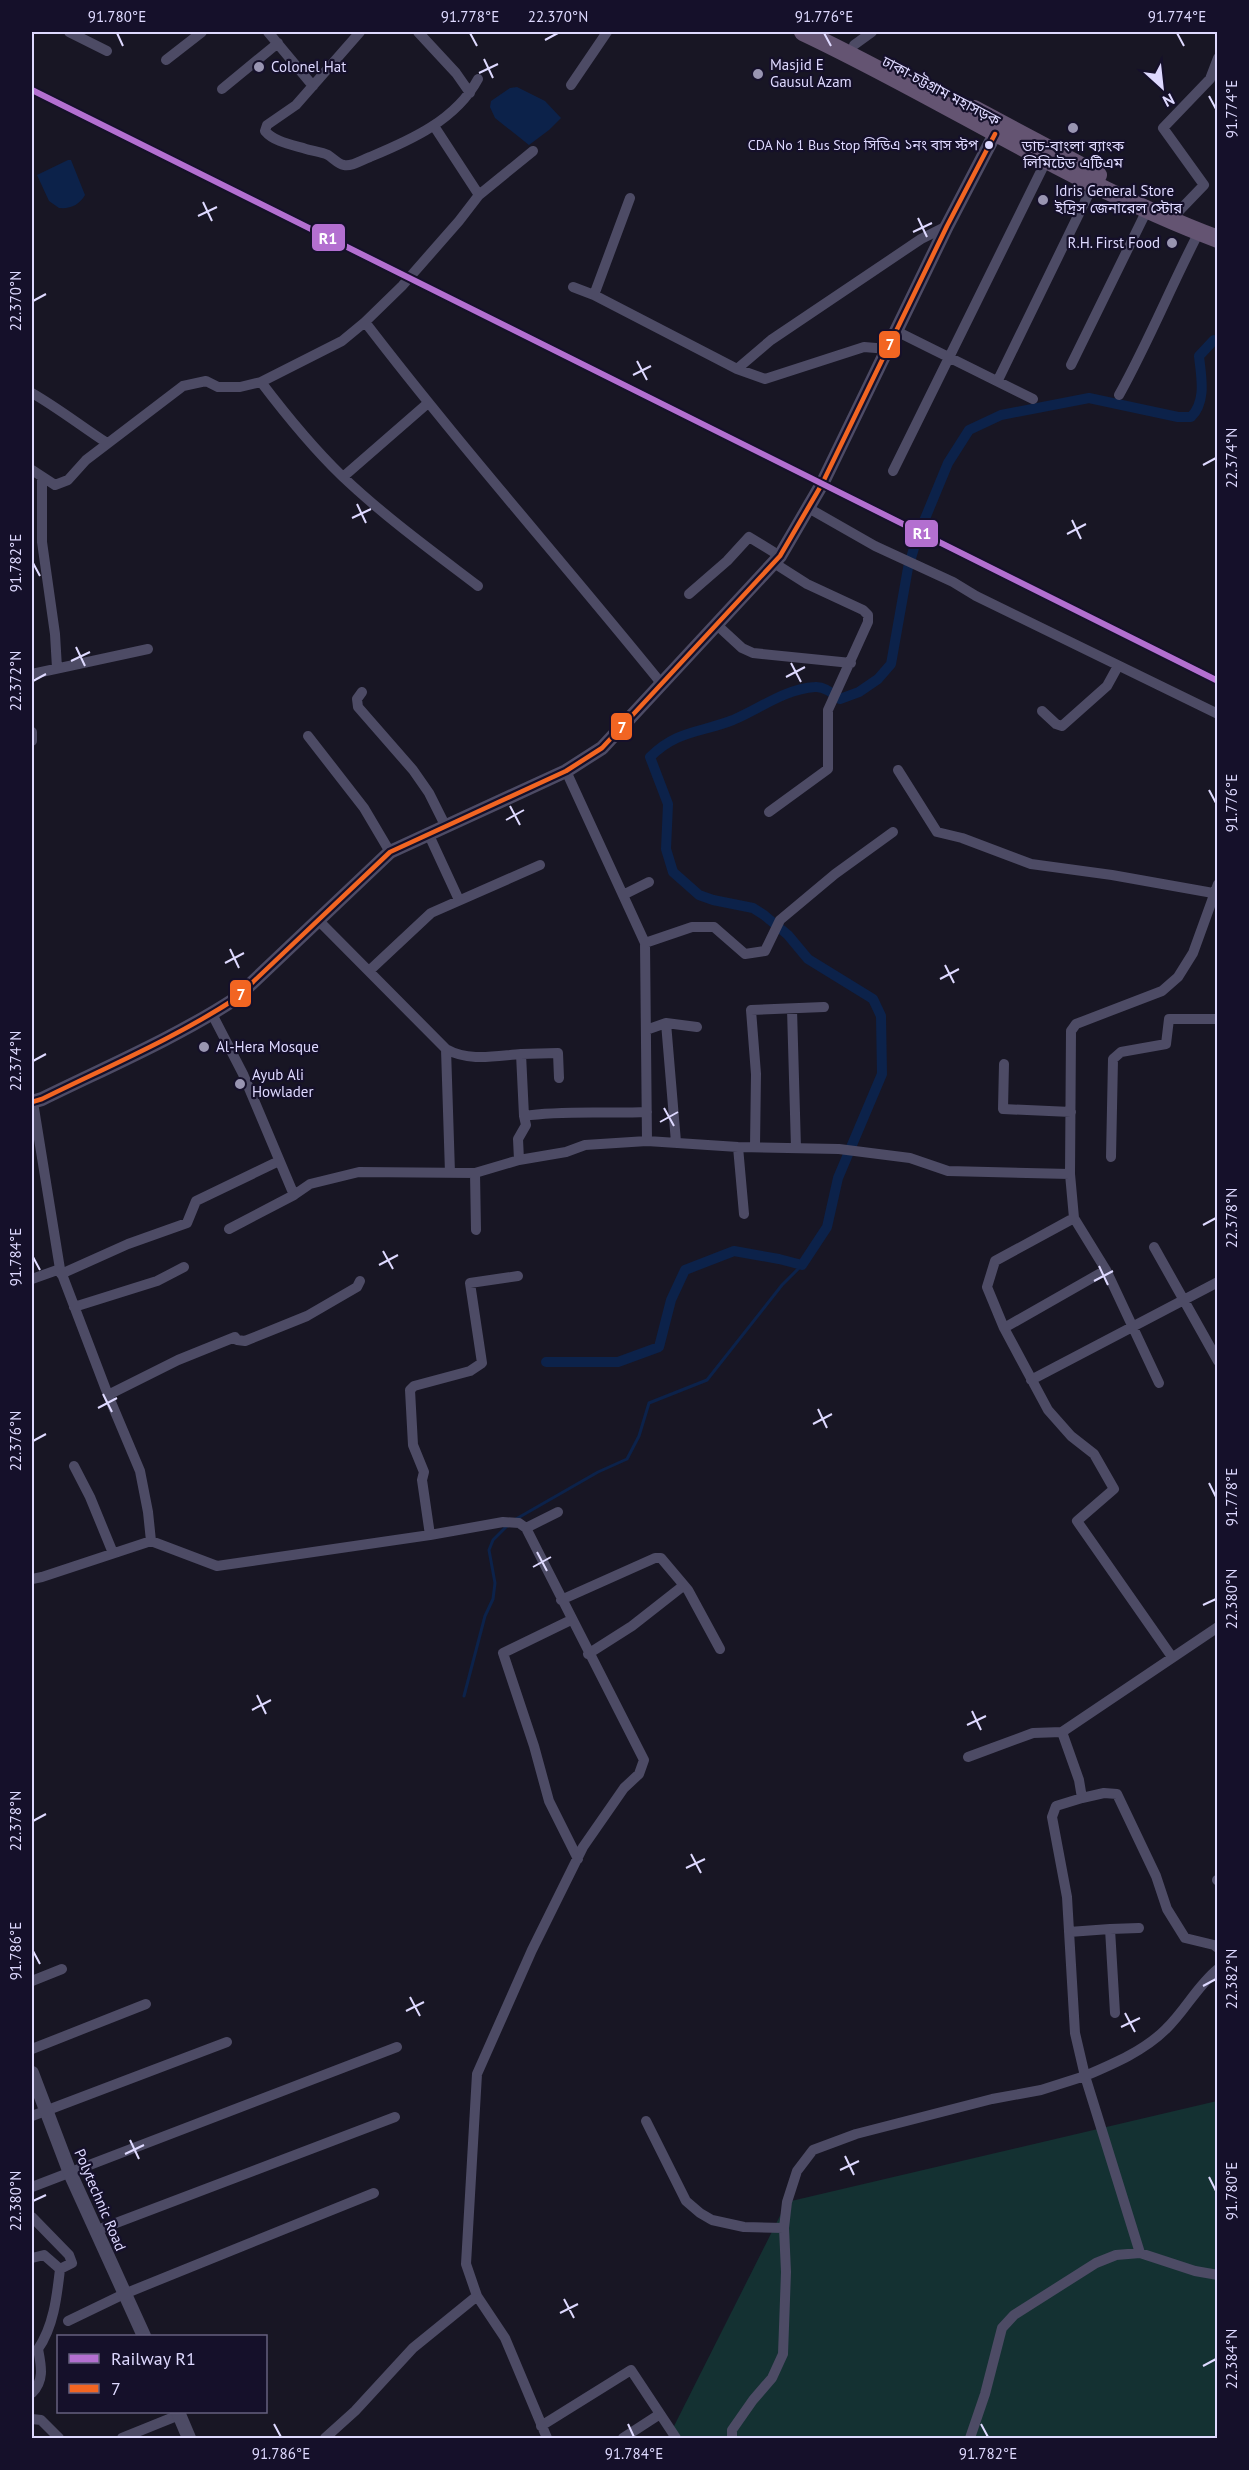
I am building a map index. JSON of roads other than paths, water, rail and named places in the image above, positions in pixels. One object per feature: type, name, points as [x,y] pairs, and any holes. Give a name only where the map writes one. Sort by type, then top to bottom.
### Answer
[{"type":"highway","name":"ঢাকা-চট্টগ্রাম মহাসড়ক","points":[[803,32],[850,54],[1093,185],[1218,239]]},
{"type":"highway","name":"ঢাকা-চট্টগ্রাম মহাসড়ক","points":[[826,32],[1124,189],[1218,227]]},
{"type":"street","points":[[69,32],[106,51]]},
{"type":"street","points":[[166,60],[202,32]]},
{"type":"street","points":[[268,32],[313,86]]},
{"type":"street","points":[[360,32],[296,105],[267,125],[265,131],[268,135],[327,155],[343,165],[350,165],[434,126],[470,93],[478,78]]},
{"type":"street","points":[[418,32],[456,73],[470,93]]},
{"type":"street","points":[[571,85],[607,32]]},
{"type":"street","points":[[854,45],[872,32]]},
{"type":"street","points":[[222,89],[278,43]]},
{"type":"street","points":[[1178,212],[1204,185],[1163,128],[1210,80],[1218,58]]},
{"type":"street","points":[[434,126],[479,195]]},
{"type":"street","points":[[151,1541],[140,1471],[61,1272],[32,1102],[212,1014],[235,999],[390,852],[566,771],[602,748],[777,559],[810,508],[947,226],[995,134]]},
{"type":"street","points":[[32,470],[55,485],[68,480],[86,460],[183,386],[206,381],[218,387],[240,387],[261,382],[342,340],[365,322],[438,246],[479,195],[533,151]]},
{"type":"street","points":[[893,471],[1046,161]]},
{"type":"street","points":[[998,380],[1093,185]]},
{"type":"street","points":[[594,295],[630,198]]},
{"type":"street","points":[[1071,365],[1147,210]]},
{"type":"street","points":[[737,369],[771,340],[921,239],[947,226]]},
{"type":"street","points":[[1119,395],[1147,345],[1175,279],[1199,232]]},
{"type":"street","points":[[573,287],[594,295],[737,369],[765,379],[864,347],[888,349]]},
{"type":"street","points":[[365,322],[428,403],[661,683]]},
{"type":"street","points":[[896,331],[1033,399]]},
{"type":"street","points":[[261,382],[284,413],[343,477],[478,586]]},
{"type":"street","points":[[32,393],[57,407],[71,420],[107,443]]},
{"type":"street","points":[[343,477],[428,403]]},
{"type":"street","points":[[42,478],[42,542],[55,634],[57,668]]},
{"type":"street","points":[[810,508],[895,556],[918,565],[1218,714]]},
{"type":"street","points":[[689,594],[727,561],[749,537],[815,588],[863,610],[868,615],[868,622],[851,663],[828,710],[828,769],[769,812]]},
{"type":"street","points":[[717,625],[742,648],[753,653],[851,663]]},
{"type":"street","points":[[32,674],[148,649]]},
{"type":"street","points":[[1042,711],[1056,724],[1062,726],[1107,686],[1118,666]]},
{"type":"street","points":[[362,692],[357,699],[358,707],[413,770],[429,793],[445,825]]},
{"type":"street","points":[[32,732],[32,741]]},
{"type":"street","points":[[308,736],[364,808],[390,852]]},
{"type":"street","points":[[898,770],[937,832],[962,837],[1031,864],[1215,889],[1193,953],[1178,977],[1162,991],[1076,1024],[1071,1030],[1070,1174],[1074,1218],[1106,1270],[1159,1383]]},
{"type":"street","points":[[566,771],[645,944],[647,1141]]},
{"type":"street","points":[[645,944],[692,927],[714,927],[745,954],[765,951],[780,920],[835,873],[893,832]]},
{"type":"street","points":[[428,833],[459,900]]},
{"type":"street","points":[[369,971],[431,913],[540,865]]},
{"type":"street","points":[[623,895],[649,882]]},
{"type":"street","points":[[319,921],[446,1049],[458,1056],[471,1057],[558,1053],[559,1078]]},
{"type":"street","points":[[755,1146],[756,1074],[751,1010],[824,1007]]},
{"type":"street","points":[[792,1009],[796,1148]]},
{"type":"street","points":[[212,1014],[243,1074],[294,1196]]},
{"type":"street","points":[[1111,1157],[1113,1059],[1121,1052],[1166,1044],[1169,1019],[1218,1019]]},
{"type":"street","points":[[646,1030],[666,1023],[697,1027]]},
{"type":"street","points":[[666,1023],[676,1142]]},
{"type":"street","points":[[446,1049],[450,1173]]},
{"type":"street","points":[[519,1160],[518,1139],[526,1125],[521,1054]]},
{"type":"street","points":[[1005,1064],[1003,1109],[1071,1112]]},
{"type":"street","points":[[524,1116],[556,1111],[587,1114],[647,1112]]},
{"type":"street","points":[[229,1229],[294,1196],[310,1184],[359,1172],[475,1173],[519,1160],[566,1152],[585,1145],[647,1141],[738,1147],[839,1149],[910,1158],[948,1171],[1070,1174]]},
{"type":"street","points":[[738,1147],[744,1214]]},
{"type":"street","points":[[32,1279],[61,1272],[128,1244],[187,1223],[196,1201],[279,1161]]},
{"type":"street","points":[[475,1173],[476,1230]]},
{"type":"street","points":[[1074,1218],[995,1261],[987,1287],[1004,1328],[1048,1410],[1071,1436],[1094,1455],[1114,1489],[1077,1521],[1172,1657]]},
{"type":"street","points":[[1154,1247],[1218,1361]]},
{"type":"street","points":[[74,1307],[157,1281],[184,1267]]},
{"type":"street","points":[[1004,1328],[1106,1270]]},
{"type":"street","points":[[430,1535],[422,1480],[424,1472],[413,1445],[410,1390],[414,1386],[470,1371],[482,1363],[470,1283],[518,1276]]},
{"type":"street","points":[[108,1395],[178,1360],[235,1337],[237,1340],[245,1341],[307,1316],[357,1287],[360,1281]]},
{"type":"street","points":[[1031,1380],[1218,1282]]},
{"type":"street","points":[[74,1466],[90,1497],[113,1553]]},
{"type":"street","points":[[32,1579],[151,1541],[217,1566],[503,1522],[522,1526],[558,1512]]},
{"type":"street","points":[[522,1526],[644,1760],[642,1769],[624,1788],[578,1859],[532,1950],[477,2074],[466,2264],[477,2296],[505,2338],[547,2439]]},
{"type":"street","points":[[561,1600],[655,1558],[661,1558],[688,1590],[720,1649]]},
{"type":"street","points":[[588,1654],[633,1626],[683,1586]]},
{"type":"street","points":[[571,1620],[503,1653],[534,1746],[549,1802],[578,1859]]},
{"type":"street","points":[[968,1757],[1033,1733],[1062,1732],[1218,1627]]},
{"type":"street","points":[[1062,1732],[1079,1780],[1082,1798]]},
{"type":"street","points":[[1140,2253],[1085,2076],[1075,2033],[1062,1864],[1052,1816],[1056,1806],[1104,1793],[1117,1794],[1156,1876],[1167,1909],[1185,1938],[1214,1944],[1218,1948]]},
{"type":"street","points":[[1069,1932],[1139,1928]]},
{"type":"street","points":[[1110,1929],[1115,2013]]},
{"type":"street","points":[[32,1981],[62,1969]]},
{"type":"street","points":[[732,2439],[732,2430],[772,2378],[783,2354],[786,2272],[784,2228],[787,2202],[796,2171],[813,2150],[856,2133],[992,2099],[1041,2090],[1085,2076],[1140,2049],[1166,2029],[1203,1981],[1218,1969]]},
{"type":"street","points":[[32,2049],[146,2004]]},
{"type":"street","points":[[32,2116],[227,2043]]},
{"type":"street","points":[[32,2187],[397,2047]]},
{"type":"street","name":"Polytechnic Road","points":[[32,2073],[70,2173],[143,2335]]},
{"type":"street","points":[[95,2231],[394,2116]]},
{"type":"street","points":[[646,2121],[686,2201],[700,2213],[712,2220],[744,2227],[784,2228]]},
{"type":"street","points":[[68,2321],[124,2294],[374,2193]]},
{"type":"street","points":[[32,2217],[69,2255],[72,2263],[60,2269]]},
{"type":"street","points":[[970,2439],[985,2394],[1002,2328],[1014,2315],[1096,2263],[1116,2255],[1140,2253],[1195,2271],[1218,2275]]},
{"type":"street","points":[[32,2258],[44,2255],[60,2269]]},
{"type":"street","points":[[32,2392],[38,2386],[42,2369],[38,2349],[45,2339],[56,2299],[60,2269]]},
{"type":"street","points":[[325,2439],[355,2411],[413,2348],[477,2296]]},
{"type":"street","points":[[541,2426],[631,2370],[676,2439]]},
{"type":"street","points":[[122,2439],[179,2413],[189,2439]]},
{"type":"street","points":[[623,2439],[660,2414]]},
{"type":"street","points":[[32,2419],[41,2420],[59,2439]]},
{"type":"water","points":[[517,87],[545,101],[561,118],[529,145],[495,118],[490,107],[491,101],[510,88]]},
{"type":"water","points":[[71,160],[85,195],[74,206],[59,208],[49,201],[37,175]]},
{"type":"waterway","points":[[546,1362],[618,1362],[659,1347],[671,1300],[685,1270],[734,1251],[802,1265],[827,1227],[838,1178],[882,1074],[881,1016],[873,999],[808,959],[788,935],[753,908],[699,895],[673,872],[666,849],[668,804],[650,757],[679,737],[733,720],[793,691],[818,687],[828,690],[840,699],[859,692],[878,679],[891,664],[908,568],[917,538],[948,463],[969,430],[1001,415],[1089,398],[1178,417],[1191,417],[1196,411],[1201,396],[1199,356],[1214,340],[1218,341]]},
{"type":"waterway","points":[[516,1519],[598,1472],[627,1459],[639,1436],[649,1403],[707,1380],[782,1285],[802,1265]]},
{"type":"waterway","points":[[464,1696],[485,1616],[493,1599],[495,1583],[489,1550],[493,1540],[508,1525]]},
{"type":"rail line","name":"R1","points":[[32,90],[1218,681]]},
{"type":"place","name":"Colonel Hat","points":[[259,67]]},
{"type":"place","name":"Masjid E Gausul Azam","points":[[758,74]]},
{"type":"place","name":"ডাচ-বাংলা ব্যাংক লিমিটেড এটিএম","points":[[1073,128]]},
{"type":"place","name":"CDA No 1 Bus Stop সিডিএ ১নং বাস স্টপ","points":[[989,145]]},
{"type":"place","name":"Idris General Store ইদ্রিস জেনারেল স্টোর","points":[[1043,200]]},
{"type":"place","name":"R.H. First Food","points":[[1172,243]]},
{"type":"place","name":"Al-Hera Mosque","points":[[204,1047]]},
{"type":"place","name":"Ayub Ali Howlader","points":[[240,1084]]}]
